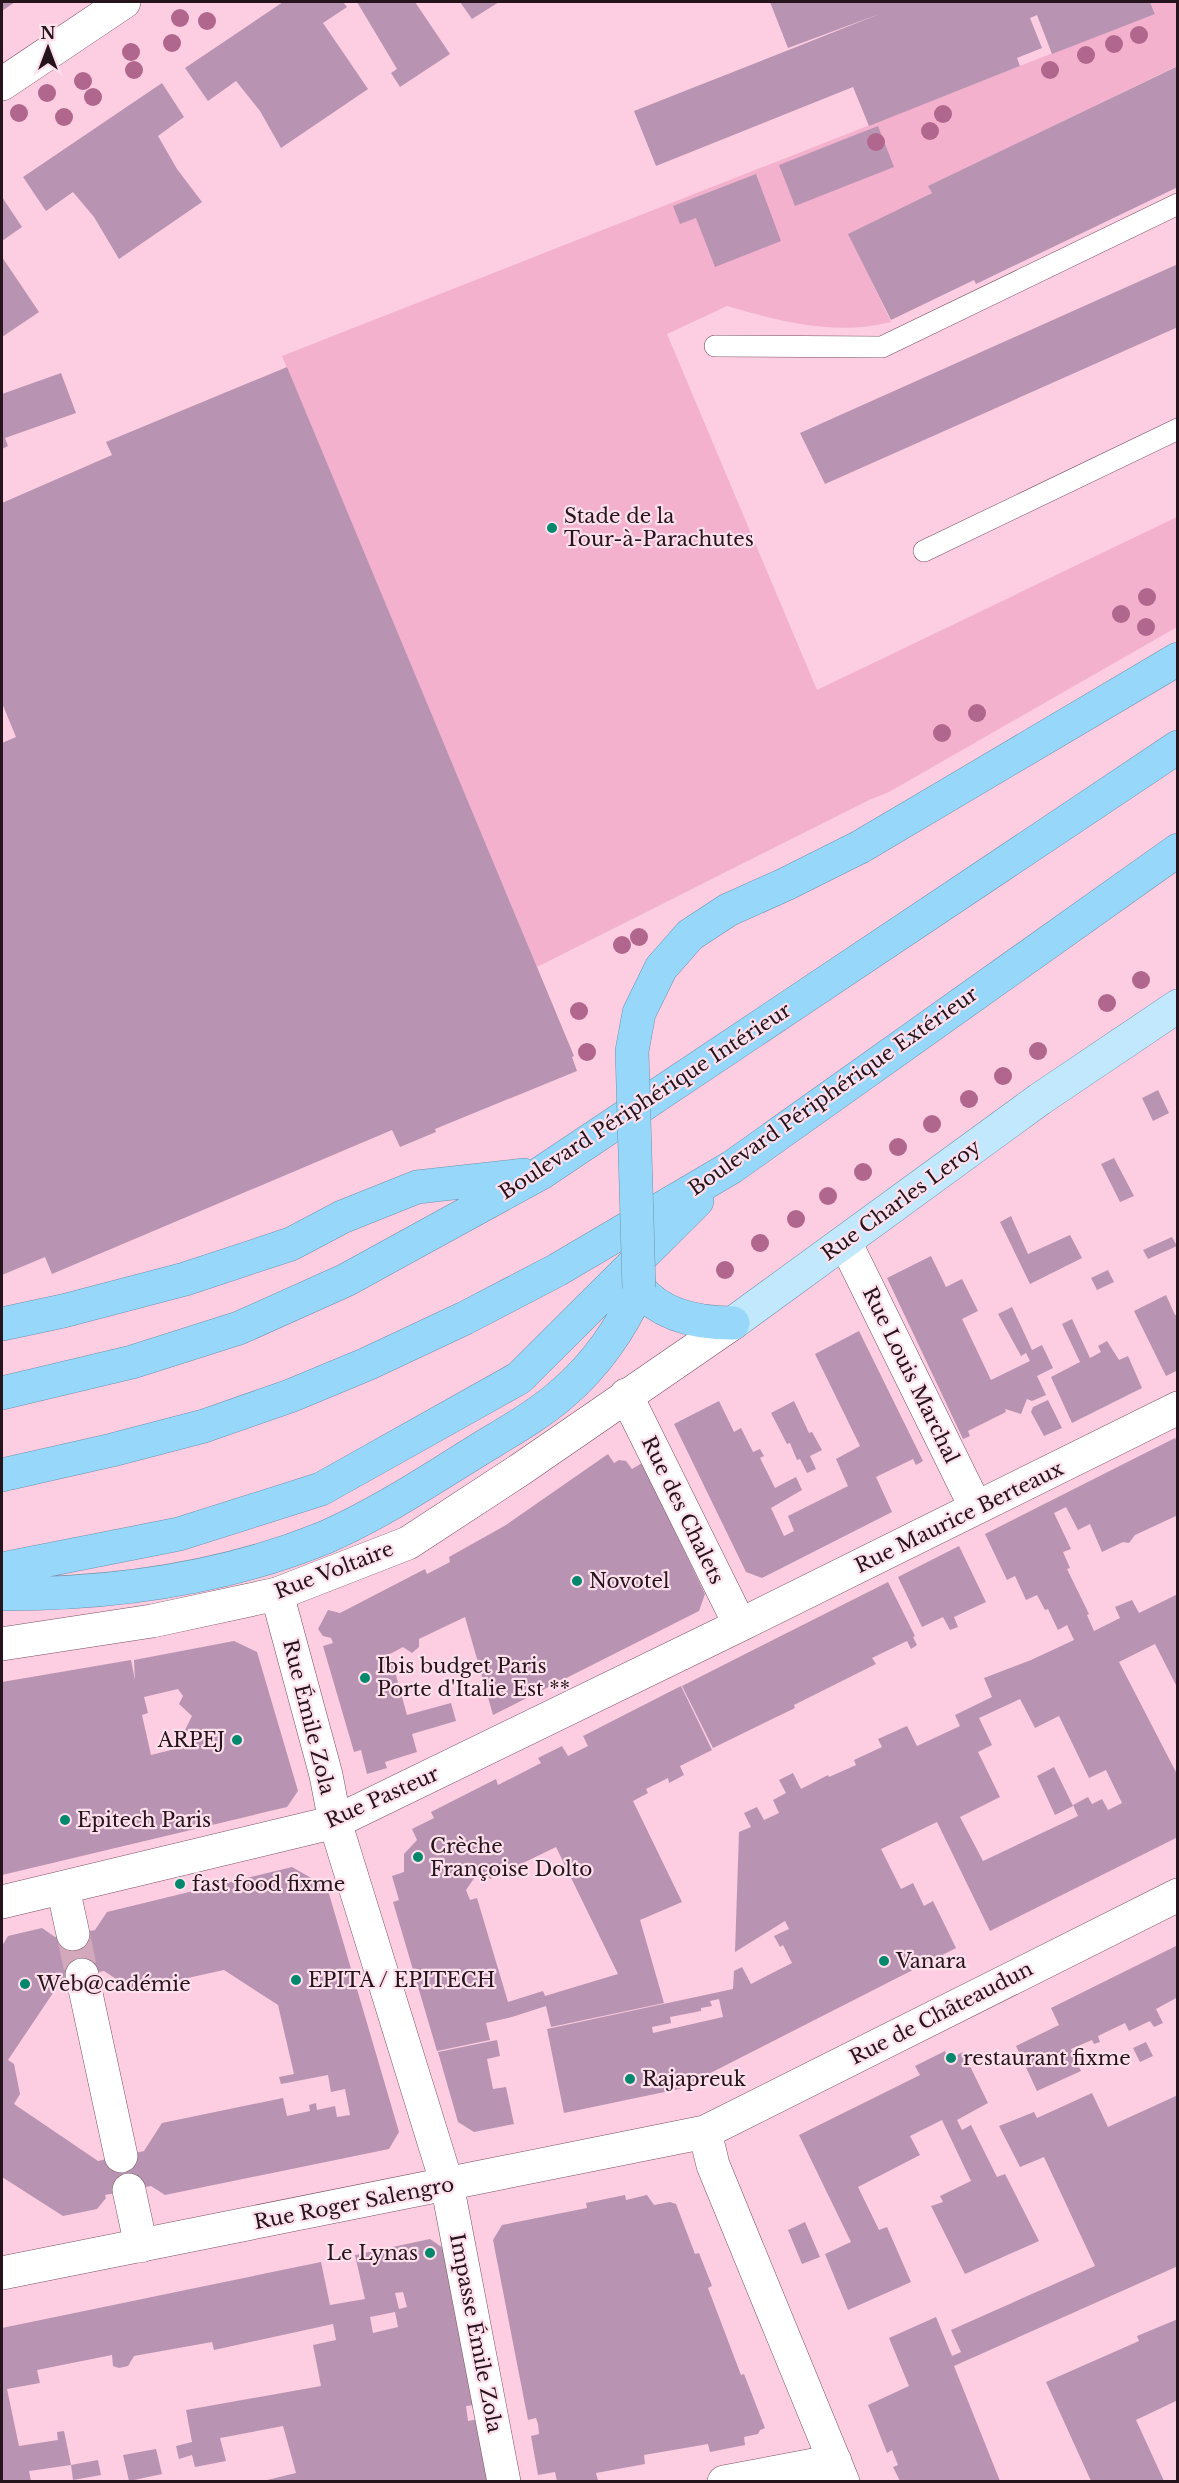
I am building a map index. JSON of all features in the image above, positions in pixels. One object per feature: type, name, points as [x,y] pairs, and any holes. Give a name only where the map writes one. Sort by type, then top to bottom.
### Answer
[{"type":"highway","points":[[2,1594],[108,1590],[206,1573],[280,1553],[326,1536],[371,1515],[490,1442],[561,1395],[590,1366],[614,1334],[630,1310],[639,1288],[632,1051],[639,1013],[661,968],[690,935],[728,910],[860,847],[1178,659]]},
{"type":"highway","name":"Boulevard Périphérique Intérieur","points":[[2,1393],[132,1362],[239,1328],[346,1280],[541,1173],[1178,747]]},
{"type":"highway","name":"Boulevard Périphérique Extérieur","points":[[2,1475],[204,1426],[290,1396],[368,1364],[465,1318],[557,1270],[732,1167],[1178,850]]},
{"type":"highway","points":[[2,1569],[179,1534],[321,1489],[519,1378],[732,1167]]},
{"type":"highway","points":[[2,1324],[63,1311],[185,1279],[270,1251],[291,1244],[342,1217],[417,1187],[541,1173]]},
{"type":"highway","points":[[639,1288],[648,1300],[663,1309],[709,1323],[732,1323]]},
{"type":"main road","name":"Rue Charles Leroy","points":[[732,1323],[1040,1099],[1178,1006]]},
{"type":"street","points":[[2,84],[124,2]]},
{"type":"street","name":"Rue Louis Marchal","points":[[845,1242],[976,1508]]},
{"type":"street","name":"Rue Charles Leroy","points":[[626,1395],[732,1323]]},
{"type":"street","name":"Rue Voltaire","points":[[2,1644],[152,1621],[277,1594],[408,1543],[521,1469],[626,1395]]},
{"type":"street","name":"Rue des Chalets","points":[[626,1395],[740,1625]]},
{"type":"street","name":"Rue Maurice Berteaux","points":[[740,1625],[1178,1408]]},
{"type":"street","name":"Rue Émile Zola","points":[[277,1594],[326,1775],[334,1822],[447,2184]]},
{"type":"street","name":"Rue Pasteur","points":[[2,1902],[334,1822],[740,1625]]},
{"type":"street","points":[[63,1888],[73,1934]]},
{"type":"street","name":"Rue de Châteaudun","points":[[705,2132],[1178,1895]]},
{"type":"street","points":[[82,1975],[121,2156]]},
{"type":"street","points":[[705,2132],[712,2165],[839,2471],[724,2481]]},
{"type":"street","name":"Rue Roger Salengro","points":[[2,2273],[705,2132]]},
{"type":"street","name":"Impasse Émile Zola","points":[[447,2184],[504,2481]]},
{"type":"street","points":[[129,2190],[141,2246]]},
{"type":"lane","points":[[715,346],[882,347],[1178,204]]},
{"type":"lane","points":[[924,551],[1178,429]]},
{"type":"shaded area","name":"Stade de la Tour-à-Parachutes","points":[[1150,2],[1177,2],[1177,66],[929,186],[932,193],[849,234],[891,322],[849,328],[808,325],[727,306],[667,334],[817,690],[1177,517],[1177,627],[889,792],[537,967],[282,356],[1155,13]]},
{"type":"building","points":[[2,2],[15,2],[2,11]]},
{"type":"building","points":[[283,2],[343,2],[347,7],[323,23],[368,89],[281,148],[260,111],[236,81],[208,101],[185,68]]},
{"type":"building","points":[[357,2],[415,2],[450,54],[400,87],[391,73],[397,69]]},
{"type":"building","points":[[460,2],[499,2],[472,19]]},
{"type":"building","points":[[770,2],[1150,2],[1155,14],[1052,54],[1037,15],[1030,18],[1042,48],[1017,58],[1020,66],[869,126],[853,87],[656,166],[634,111],[882,13],[788,48]]},
{"type":"building","points":[[1178,66],[1178,187],[976,284],[974,280],[891,320],[848,234],[932,193],[928,186]]},
{"type":"building","points":[[162,83],[184,117],[158,136],[177,169],[202,202],[119,259],[94,217],[73,192],[46,211],[23,177]]},
{"type":"building","points":[[878,126],[894,167],[795,206],[779,165]]},
{"type":"building","points":[[756,174],[781,241],[715,267],[696,218],[680,224],[673,206]]},
{"type":"building","points":[[2,197],[22,227],[2,241]]},
{"type":"building","points":[[2,257],[39,312],[2,337]]},
{"type":"building","points":[[1178,264],[1178,327],[825,484],[800,433]]},
{"type":"building","points":[[287,367],[574,1056],[572,1057],[577,1071],[435,1129],[436,1132],[400,1147],[392,1130],[52,1274],[45,1257],[2,1275],[2,743],[16,737],[2,703],[2,503],[112,455],[106,442]]},
{"type":"building","points":[[61,373],[76,413],[5,438],[8,446],[2,449],[2,394]]},
{"type":"building","points":[[1158,1090],[1169,1113],[1153,1121],[1142,1098]]},
{"type":"building","points":[[1114,1158],[1134,1196],[1120,1202],[1101,1164]]},
{"type":"building","points":[[1011,1216],[1028,1254],[1070,1235],[1082,1258],[1030,1284],[1000,1222]]},
{"type":"building","points":[[1172,1237],[1177,1246],[1148,1259],[1143,1250]]},
{"type":"building","points":[[931,1256],[946,1287],[962,1279],[978,1311],[962,1319],[991,1380],[1030,1361],[1026,1353],[1021,1356],[998,1314],[1012,1307],[1032,1350],[1042,1345],[1053,1368],[1037,1376],[1046,1395],[1032,1401],[1027,1399],[1021,1414],[1005,1409],[1006,1412],[968,1431],[970,1436],[963,1439],[887,1278]]},
{"type":"building","points":[[1108,1270],[1114,1282],[1097,1290],[1091,1278]]},
{"type":"building","points":[[1166,1295],[1175,1315],[1178,1314],[1178,1370],[1166,1376],[1134,1311]]},
{"type":"building","points":[[1072,1319],[1090,1358],[1101,1352],[1098,1346],[1107,1341],[1119,1360],[1128,1356],[1142,1388],[1072,1423],[1051,1377],[1080,1362],[1062,1324]]},
{"type":"building","points":[[859,1331],[923,1461],[916,1465],[913,1459],[876,1477],[892,1512],[762,1578],[746,1572],[674,1424],[719,1401],[734,1432],[741,1428],[753,1452],[760,1449],[764,1456],[760,1458],[775,1488],[796,1477],[802,1490],[771,1508],[784,1536],[794,1531],[788,1516],[848,1486],[836,1459],[860,1446],[815,1354]]},
{"type":"building","points":[[1048,1400],[1062,1428],[1044,1436],[1031,1412],[1033,1407]]},
{"type":"building","points":[[794,1401],[809,1433],[812,1432],[822,1450],[810,1456],[816,1469],[807,1473],[800,1459],[797,1460],[790,1443],[787,1444],[771,1413]]},
{"type":"building","points":[[1175,1438],[1178,1444],[1178,1519],[1176,1516],[1135,1535],[1129,1543],[1123,1542],[1102,1552],[1090,1524],[1078,1530],[1066,1507],[1054,1513],[1071,1549],[1063,1552],[1070,1568],[1067,1569],[1089,1614],[1087,1615],[1094,1631],[1120,1618],[1115,1607],[1132,1600],[1139,1613],[1178,1594],[1178,1689],[1155,1644],[1119,1662],[1178,1776],[1178,1837],[990,1931],[937,1822],[881,1849],[901,1889],[913,1883],[924,1906],[933,1901],[956,1948],[679,2089],[564,2113],[547,2029],[733,1989],[734,1971],[742,1967],[751,1984],[792,1963],[783,1945],[780,1947],[774,1936],[789,1929],[785,1921],[735,1952],[739,1832],[751,1827],[744,1813],[757,1807],[764,1820],[779,1813],[773,1800],[786,1793],[779,1780],[793,1773],[801,1789],[828,1775],[829,1777],[856,1765],[854,1760],[882,1747],[878,1739],[907,1726],[917,1746],[960,1726],[955,1715],[992,1697],[984,1678],[1074,1640],[1067,1625],[1058,1630],[1048,1609],[1045,1610],[1037,1595],[1026,1600],[1015,1576],[1007,1580],[985,1534]],"holes":[[[1020,1699],[1035,1728],[1059,1716],[1089,1778],[1106,1770],[1122,1803],[1108,1810],[1102,1799],[1092,1804],[1088,1797],[1073,1805],[1078,1816],[983,1861],[960,1817],[1000,1797],[978,1752],[992,1745],[979,1718]],[[719,1999],[723,2017],[653,2033],[652,2027],[671,2023],[670,2017],[701,2011],[701,2008],[712,2006],[710,2001]]]},
{"type":"building","name":"Novotel","points":[[608,1454],[614,1463],[619,1460],[626,1461],[632,1469],[642,1463],[705,1594],[699,1611],[493,1715],[465,1617],[419,1639],[419,1647],[412,1653],[403,1647],[390,1654],[407,1715],[451,1703],[456,1721],[412,1734],[417,1752],[385,1762],[387,1768],[367,1774],[361,1750],[354,1752],[323,1646],[333,1643],[331,1638],[323,1636],[318,1629],[328,1610],[340,1613],[425,1569],[427,1574],[450,1562],[449,1557],[506,1525]]},
{"type":"building","points":[[959,1546],[986,1602],[954,1617],[958,1627],[950,1630],[943,1617],[922,1627],[898,1577]]},
{"type":"building","points":[[888,1582],[915,1636],[913,1637],[917,1645],[911,1649],[907,1641],[872,1658],[876,1664],[794,1705],[795,1708],[713,1748],[682,1686]]},
{"type":"building","points":[[234,1641],[257,1652],[298,1791],[287,1807],[2,1875],[2,1682],[131,1660],[135,1680],[134,1660]],"holes":[[[178,1689],[183,1696],[179,1704],[192,1716],[184,1732],[193,1735],[191,1745],[151,1755],[142,1715],[148,1713],[144,1697]]]},
{"type":"building","points":[[681,1686],[712,1750],[680,1766],[684,1775],[669,1783],[668,1778],[646,1789],[648,1793],[633,1801],[682,1902],[640,1920],[664,2003],[551,2027],[546,2006],[486,2023],[490,2040],[437,2051],[393,1902],[399,1900],[392,1876],[404,1872],[404,1854],[417,1840],[412,1829],[434,1818],[431,1812],[496,1779],[498,1785],[541,1763],[538,1758],[562,1746],[568,1756],[588,1746],[583,1736]],"holes":[[[556,1847],[618,1974],[545,1996],[543,1991],[508,2002],[477,1898],[470,1900],[466,1890],[475,1877],[486,1872],[490,1879]]]},
{"type":"building","points":[[1054,1767],[1073,1806],[1055,1815],[1037,1776]]},
{"type":"building","points":[[292,1867],[327,1887],[399,2132],[389,2149],[165,2195],[151,2186],[105,2195],[106,2198],[97,2209],[63,2216],[2,2177],[2,1946],[8,1936],[42,1928],[55,1937],[95,1930],[107,1912]],"holes":[[[224,1970],[278,2005],[294,2074],[279,2077],[281,2084],[328,2075],[331,2092],[345,2089],[350,2115],[337,2117],[335,2106],[317,2110],[316,2103],[309,2105],[310,2111],[287,2116],[283,2098],[162,2123],[144,2151],[98,2161],[14,2104],[20,2094],[14,2064],[8,2060],[63,1978],[104,1971],[133,1990]]]},
{"type":"building","points":[[1178,1945],[1178,1997],[1156,2009],[1163,2023],[1154,2027],[1150,2021],[1129,2031],[1125,2023],[1098,2036],[1100,2042],[1094,2044],[1092,2040],[1071,2049],[1081,2071],[1037,2091],[1016,2046],[1059,2025],[1051,2008]]},
{"type":"building","points":[[497,2040],[500,2056],[487,2059],[493,2089],[506,2087],[514,2124],[474,2132],[458,2122],[438,2052]]},
{"type":"building","points":[[1146,2042],[1153,2056],[1140,2062],[1133,2048]]},
{"type":"building","points":[[945,2051],[949,2059],[963,2052],[988,2103],[957,2120],[962,2130],[971,2125],[997,2177],[1005,2174],[1039,2241],[965,2274],[931,2206],[943,2202],[940,2196],[971,2181],[942,2120],[910,2136],[920,2155],[858,2187],[879,2230],[887,2227],[911,2282],[848,2310],[825,2254],[851,2242],[799,2135],[920,2075],[915,2066]]},
{"type":"building","points":[[1092,2093],[1108,2127],[1178,2095],[1178,2266],[954,2366],[1000,2481],[900,2481],[893,2467],[898,2465],[892,2450],[887,2453],[868,2405],[909,2386],[889,2338],[936,2317],[952,2356],[961,2352],[951,2330],[1095,2266],[1044,2157],[1020,2167],[999,2126],[1034,2112],[1037,2118]]},
{"type":"building","points":[[625,2195],[626,2200],[647,2195],[654,2205],[670,2202],[676,2204],[695,2254],[699,2253],[712,2286],[708,2288],[741,2375],[744,2374],[765,2428],[758,2434],[744,2437],[745,2445],[710,2452],[708,2444],[644,2455],[645,2464],[596,2473],[598,2481],[557,2481],[555,2472],[538,2475],[531,2436],[539,2434],[538,2424],[536,2418],[528,2420],[493,2240],[502,2225],[587,2208],[586,2203]]},
{"type":"building","points":[[805,2222],[820,2257],[802,2264],[788,2230]]},
{"type":"building","points":[[430,2239],[446,2250],[476,2405],[466,2406],[468,2421],[479,2419],[491,2481],[263,2481],[296,2473],[283,2426],[220,2438],[226,2461],[195,2467],[192,2455],[179,2459],[176,2446],[192,2442],[186,2410],[321,2386],[313,2345],[336,2340],[333,2324],[214,2350],[212,2342],[134,2356],[128,2366],[119,2368],[113,2366],[112,2355],[37,2370],[40,2383],[7,2389],[19,2446],[58,2440],[57,2432],[64,2431],[71,2465],[29,2471],[31,2481],[2,2481],[2,2328],[321,2262],[330,2305],[365,2299],[355,2255]],"holes":[[[403,2292],[407,2307],[399,2309],[395,2293]],[[395,2312],[398,2327],[373,2333],[370,2317]]]},
{"type":"building","points":[[1178,2319],[1178,2400],[1136,2420],[1164,2481],[1091,2481],[1046,2382],[1139,2341],[1137,2336]]},
{"type":"building","points":[[156,2449],[162,2474],[129,2481],[123,2455]]},
{"type":"building","points":[[98,2460],[101,2475],[73,2480],[71,2465]]},
{"type":"tunnel","points":[[73,1934],[82,1975]]},
{"type":"place","name":"Stade de la Tour-à-Parachutes","points":[[552,528]]},
{"type":"place","name":"Novotel","points":[[577,1581]]},
{"type":"place","name":"Ibis budget Paris Porte d'Italie Est **","points":[[365,1678]]},
{"type":"place","name":"ARPEJ","points":[[237,1740]]},
{"type":"place","name":"Epitech Paris","points":[[65,1820]]},
{"type":"place","name":"Crèche Françoise Dolto","points":[[418,1857]]},
{"type":"place","name":"fast food fixme","points":[[180,1884]]},
{"type":"place","name":"Vanara","points":[[884,1961]]},
{"type":"place","name":"EPITA / EPITECH","points":[[296,1980]]},
{"type":"place","name":"Web@cadémie","points":[[25,1984]]},
{"type":"place","name":"restaurant fixme","points":[[951,2058]]},
{"type":"place","name":"Rajapreuk","points":[[630,2079]]},
{"type":"place","name":"Le Lynas","points":[[430,2253]]}]
